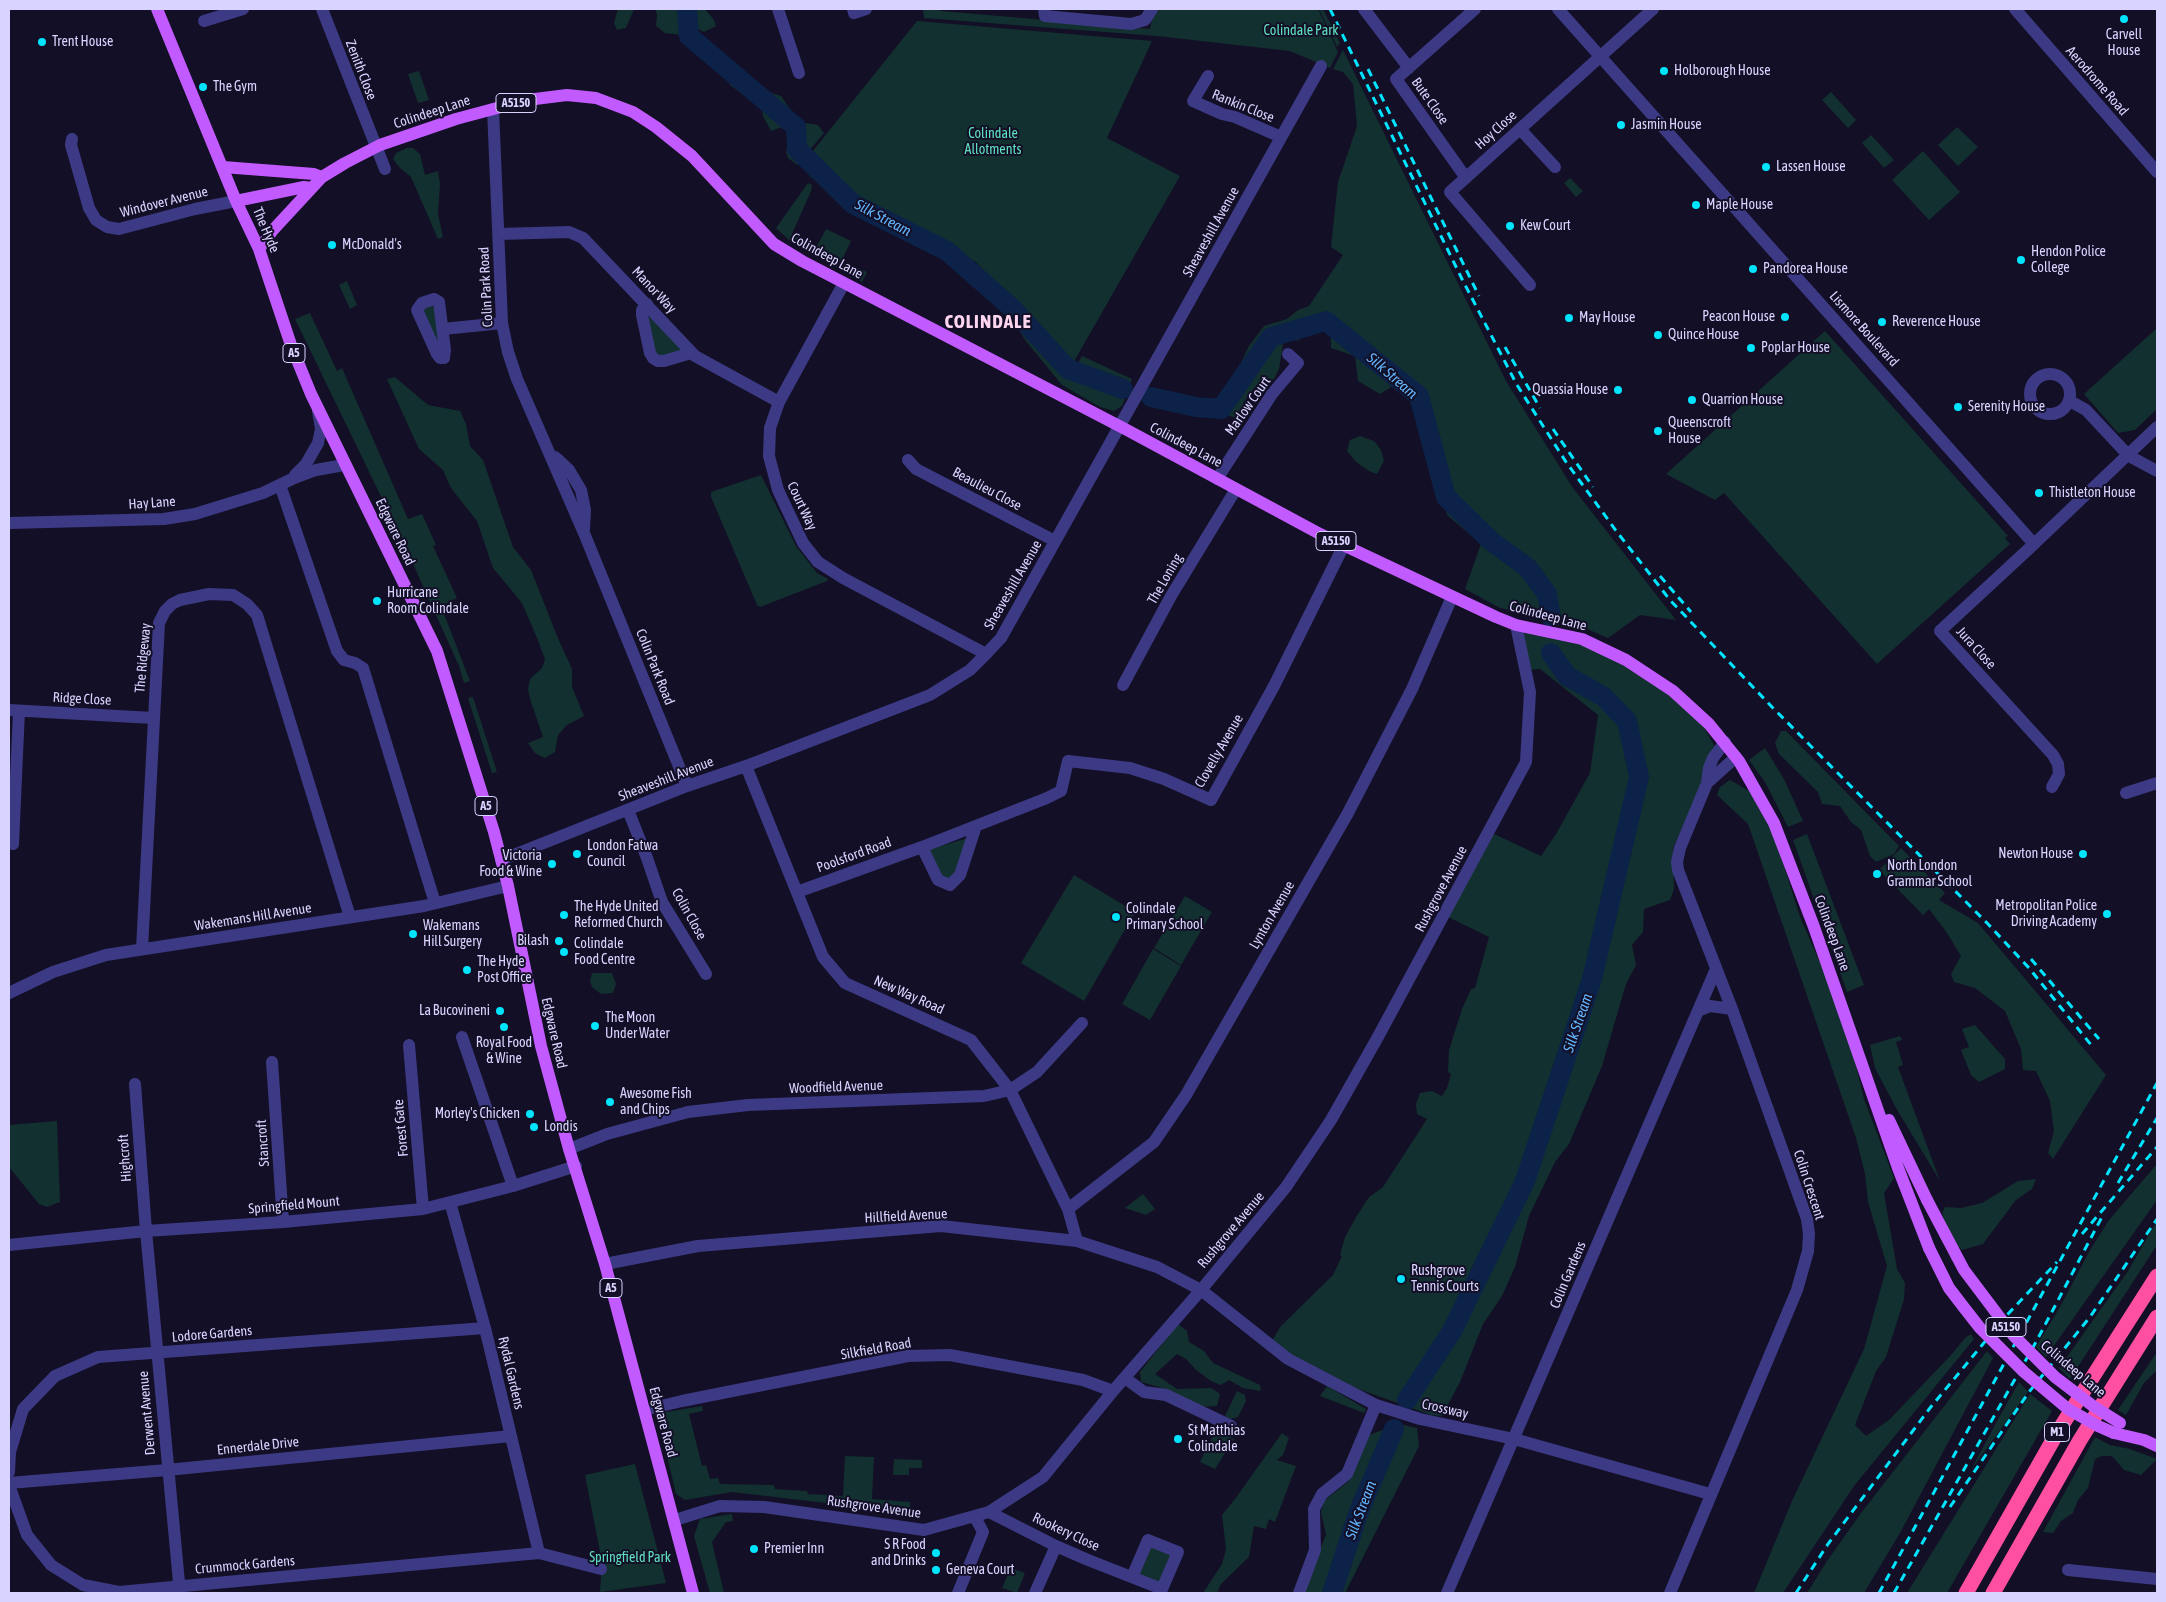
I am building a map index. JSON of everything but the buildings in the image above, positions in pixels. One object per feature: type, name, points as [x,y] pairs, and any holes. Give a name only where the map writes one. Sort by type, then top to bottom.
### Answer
[{"type":"highway","name":"M1","points":[[1966,1593],[2057,1432],[2157,1276]]},
{"type":"highway","name":"M1","points":[[1993,1593],[2080,1440],[2157,1317]]},
{"type":"main road","name":"The Hyde","points":[[157,9],[236,201],[259,249],[291,345],[344,465]]},
{"type":"main road","name":"Colindeep Lane","points":[[259,249],[273,230],[322,177],[375,147],[420,130],[527,100],[567,96],[596,98],[633,112],[656,127],[692,156],[774,244],[844,284],[1344,545],[1452,597],[1516,625],[1539,628],[1582,639],[1626,660],[1673,691],[1697,712],[1724,742],[1736,757],[1754,787],[1781,838],[1866,1071],[1898,1168],[1929,1248],[1949,1288],[1962,1306],[2018,1366],[2068,1409],[2098,1426],[2117,1428],[2157,1446]]},
{"type":"main road","points":[[223,167],[314,174],[322,177]]},
{"type":"main road","points":[[236,201],[304,187],[311,188]]},
{"type":"main road","name":"Edgware Road","points":[[344,465],[436,651],[494,832],[508,886],[540,1046],[605,1264],[693,1593]]},
{"type":"main road","name":"Colindeep Lane","points":[[1866,1071],[1964,1270],[2013,1335],[2055,1377],[2093,1406],[2117,1428]]},
{"type":"street","points":[[204,21],[243,9]]},
{"type":"street","name":"Zenith Close","points":[[322,9],[384,169]]},
{"type":"street","points":[[778,9],[799,73]]},
{"type":"street","points":[[853,9],[854,13],[866,9]]},
{"type":"street","points":[[1044,12],[1131,24],[1145,20],[1152,9]]},
{"type":"street","points":[[1364,9],[1409,68]]},
{"type":"street","name":"Bute Close","points":[[1466,178],[1396,79],[1475,9]]},
{"type":"street","name":"Lismore Boulevard","points":[[1558,9],[2034,544]]},
{"type":"street","name":"Hoy Close","points":[[1530,284],[1450,192],[1654,9]]},
{"type":"street","name":"Aerodrome Road","points":[[2015,9],[2157,172]]},
{"type":"street","name":"Sheaveshill Avenue","points":[[501,860],[687,786],[746,766],[930,695],[964,674],[986,654],[1001,638],[1321,66]]},
{"type":"street","name":"Rankin Close","points":[[1208,76],[1194,101],[1281,137]]},
{"type":"street","name":"Colin Park Road","points":[[493,109],[502,323],[508,352],[517,379],[584,533],[687,786]]},
{"type":"street","points":[[1520,129],[1555,167]]},
{"type":"street","name":"Windover Avenue","points":[[72,139],[71,144],[89,208],[96,220],[107,227],[118,230],[195,208],[236,201]]},
{"type":"street","name":"Manor Way","points":[[499,234],[569,232],[583,238],[691,353],[779,402]]},
{"type":"street","name":"Court Way","points":[[844,284],[779,402],[770,428],[771,470],[778,490],[807,549],[818,562],[843,578],[986,654]]},
{"type":"street","points":[[647,304],[642,310],[642,315],[653,358],[658,361],[664,361],[691,353]]},
{"type":"street","points":[[443,329],[502,323]]},
{"type":"street","name":"Marlow Court","points":[[1217,479],[1272,394],[1298,363],[1288,354]]},
{"type":"street","points":[[2070,401],[2086,410],[2129,456],[2157,472]]},
{"type":"street","name":"Hay Lane","points":[[292,479],[306,464],[318,443],[321,429],[318,408]]},
{"type":"street","points":[[2034,544],[2129,456],[2157,427]]},
{"type":"street","name":"Beaulieu Close","points":[[908,460],[916,469],[1055,541]]},
{"type":"street","name":"Hay Lane","points":[[9,523],[164,519],[195,514],[263,493],[316,470],[344,465]]},
{"type":"street","points":[[280,485],[337,651],[344,660],[355,663],[363,668],[435,903]]},
{"type":"street","name":"The Loning","points":[[1122,685],[1170,596],[1236,489]]},
{"type":"street","name":"Jura Close","points":[[2034,544],[1940,630],[2053,755],[2058,764],[2059,774],[2052,788]]},
{"type":"street","name":"Clovelly Avenue","points":[[1047,798],[1061,791],[1068,761],[1130,768],[1164,779],[1211,800],[1274,686],[1344,545]]},
{"type":"street","name":"The Ridgeway","points":[[142,949],[159,623],[165,611],[180,600],[209,594],[233,595],[248,604],[257,615],[350,917]]},
{"type":"street","name":"Lynton Avenue","points":[[1068,1209],[1154,1142],[1186,1095],[1348,813],[1412,689],[1452,597]]},
{"type":"street","name":"Rushgrove Avenue","points":[[675,1520],[720,1506],[764,1507],[924,1530],[989,1512],[1043,1478],[1113,1391],[1201,1290],[1286,1187],[1331,1120],[1467,874],[1526,762],[1530,692],[1516,625]]},
{"type":"street","points":[[13,844],[14,711]]},
{"type":"street","name":"Ridge Close","points":[[14,711],[153,718]]},
{"type":"street","name":"Colin Crescent","points":[[1670,1593],[1797,1290],[1808,1251],[1809,1234],[1807,1220],[1732,1009],[1678,870],[1677,862],[1680,848],[1707,783],[1709,768],[1713,758],[1724,742]]},
{"type":"street","name":"Colin Crescent","points":[[1707,783],[1736,757]]},
{"type":"street","name":"New Way Road","points":[[746,766],[823,957],[845,983],[971,1040],[1010,1090],[1068,1209],[1077,1241]]},
{"type":"street","points":[[2126,793],[2157,782]]},
{"type":"street","name":"Poolsford Road","points":[[797,892],[922,847],[1047,798]]},
{"type":"street","name":"Colin Close","points":[[628,810],[662,902],[706,974]]},
{"type":"street","points":[[922,847],[938,880],[950,885],[960,875],[976,826]]},
{"type":"street","name":"Wakemans Hill Avenue","points":[[9,993],[26,984],[106,955],[424,906],[508,886]]},
{"type":"street","name":"Colin Gardens","points":[[1447,1593],[1716,969]]},
{"type":"street","points":[[1698,1011],[1710,1006],[1732,1009]]},
{"type":"street","name":"Woodfield Avenue","points":[[569,1148],[607,1134],[688,1112],[748,1105],[984,1096],[1010,1090],[1037,1072],[1082,1023]]},
{"type":"street","points":[[462,1037],[513,1186]]},
{"type":"street","name":"Forest Gate","points":[[409,1045],[423,1209]]},
{"type":"street","name":"Stancroft","points":[[272,1062],[283,1222]]},
{"type":"street","name":"Highcroft","points":[[135,1084],[146,1231]]},
{"type":"street","name":"Springfield Mount","points":[[9,1245],[146,1231],[283,1222],[423,1209],[513,1186],[576,1166]]},
{"type":"street","name":"Rydal Gardens","points":[[450,1202],[485,1328],[539,1553]]},
{"type":"street","name":"Hillfield Avenue","points":[[605,1264],[698,1246],[941,1226],[1077,1241],[1157,1266],[1201,1290]]},
{"type":"street","name":"Derwent Avenue","points":[[146,1231],[179,1590]]},
{"type":"street","name":"Crossway","points":[[1201,1290],[1288,1359],[1379,1406],[1420,1420],[1514,1439],[1710,1494]]},
{"type":"street","name":"Lodore Gardens","points":[[9,1472],[10,1452],[23,1409],[55,1376],[98,1357],[485,1328]]},
{"type":"street","name":"Silkfield Road","points":[[644,1410],[908,1356],[950,1355],[1083,1380],[1113,1391]]},
{"type":"street","points":[[1125,1378],[1144,1392],[1166,1394],[1231,1426]]},
{"type":"street","points":[[1299,1593],[1315,1550],[1314,1508],[1322,1494],[1347,1474],[1379,1406]]},
{"type":"street","name":"Ennerdale Drive","points":[[9,1484],[511,1436]]},
{"type":"street","name":"Crummock Gardens","points":[[9,1484],[27,1535],[51,1565],[83,1585],[120,1592],[179,1590],[539,1553],[601,1569]]},
{"type":"street","name":"Rookery Close","points":[[989,1512],[1056,1546],[1132,1577]]},
{"type":"street","points":[[958,1593],[982,1532],[976,1517]]},
{"type":"street","points":[[1035,1593],[1056,1546]]},
{"type":"street","points":[[2068,1570],[2157,1579]]},
{"type":"green space","points":[[618,9],[634,9],[626,28],[617,30],[614,23]]},
{"type":"green space","points":[[655,9],[705,9],[714,20],[716,26],[704,32],[698,29],[703,42],[769,92],[781,96],[799,122],[818,125],[824,133],[797,165],[788,158],[786,152],[792,134],[782,127],[771,131],[763,116],[762,109],[730,85],[726,70],[682,35],[665,33],[656,26],[657,15]]},
{"type":"green space","name":"Colindale Park","points":[[923,9],[1150,29],[1154,9],[1318,9],[1338,52],[1330,68],[1290,51],[1157,36],[924,18]]},
{"type":"green space","points":[[1319,9],[1323,9],[1340,43],[1337,47]]},
{"type":"green space","name":"Colindale Allotments","points":[[917,21],[1152,41],[1107,138],[1180,176],[1072,365],[976,262],[856,201],[808,157]]},
{"type":"green space","points":[[1343,50],[1506,381],[1573,488],[1676,620],[1640,615],[1608,638],[1573,623],[1500,608],[1465,589],[1481,544],[1447,515],[1411,393],[1396,384],[1380,394],[1358,381],[1355,356],[1331,348],[1331,333],[1312,327],[1298,341],[1290,337],[1283,344],[1279,369],[1274,379],[1255,387],[1243,403],[1246,411],[1240,419],[1223,414],[1204,415],[1222,403],[1249,346],[1264,326],[1287,319],[1298,310],[1309,306],[1343,255],[1331,247],[1338,182],[1357,126],[1353,84],[1343,72],[1333,69]]},
{"type":"green space","points":[[419,71],[429,100],[418,103],[408,74]]},
{"type":"green space","points":[[1831,92],[1856,120],[1848,128],[1822,100]]},
{"type":"green space","points":[[1957,127],[1978,147],[1958,166],[1938,145]]},
{"type":"green space","points":[[1871,135],[1894,160],[1884,168],[1862,143]]},
{"type":"green space","points":[[407,148],[413,148],[420,154],[425,175],[438,171],[440,184],[438,214],[443,237],[438,239],[411,177],[393,159],[396,153]]},
{"type":"green space","points":[[1923,151],[1960,192],[1929,220],[1892,180]]},
{"type":"green space","points":[[817,166],[855,202],[975,265],[1071,367],[1075,368],[1082,356],[1132,379],[1122,406],[1114,411],[1100,407],[1062,385],[1025,340],[1007,310],[982,285],[946,257],[890,227],[851,212],[829,189],[809,176],[812,168]]},
{"type":"green space","points":[[1570,178],[1583,191],[1576,197],[1564,183]]},
{"type":"green space","points":[[808,183],[812,185],[811,191],[792,234],[817,246],[826,229],[851,241],[842,260],[867,272],[862,282],[789,240],[776,228]]},
{"type":"green space","points":[[347,281],[357,305],[350,309],[339,285]]},
{"type":"green space","points":[[432,306],[435,309],[440,351],[421,313],[424,308]]},
{"type":"green space","points":[[310,313],[337,371],[342,368],[408,519],[422,514],[436,545],[433,546],[457,598],[441,606],[470,681],[464,683],[459,666],[405,546],[295,319]]},
{"type":"green space","points":[[651,315],[683,351],[663,358],[655,355],[646,320]]},
{"type":"green space","points":[[2157,328],[2157,409],[2135,430],[2118,433],[2084,394]]},
{"type":"green space","points":[[1825,331],[2008,536],[2005,538],[2010,544],[1877,664],[1724,493],[1715,500],[1666,474]]},
{"type":"green space","points":[[395,377],[428,405],[460,411],[466,424],[470,446],[483,460],[513,547],[531,570],[572,669],[572,687],[584,716],[567,725],[558,735],[555,752],[545,758],[535,753],[528,743],[543,737],[528,689],[530,679],[542,668],[545,659],[537,638],[522,603],[493,568],[477,521],[451,488],[443,470],[419,449],[387,379]]},
{"type":"green space","points":[[1360,436],[1374,441],[1381,450],[1384,461],[1377,474],[1356,462],[1347,451],[1350,440]]},
{"type":"green space","points":[[761,475],[796,546],[817,573],[828,579],[760,607],[757,605],[711,497],[711,492]]},
{"type":"green space","points":[[1516,625],[1580,637],[1693,708],[1718,752],[1673,848],[1674,889],[1670,900],[1644,909],[1643,932],[1632,945],[1636,965],[1626,984],[1602,1066],[1569,1144],[1555,1162],[1529,1216],[1515,1267],[1502,1296],[1483,1324],[1460,1382],[1442,1416],[1431,1415],[1361,1390],[1288,1359],[1270,1344],[1281,1326],[1333,1275],[1342,1256],[1340,1255],[1345,1237],[1356,1217],[1369,1197],[1383,1187],[1427,1119],[1417,1114],[1416,1104],[1420,1093],[1432,1091],[1442,1096],[1447,1088],[1451,1074],[1448,1072],[1449,1050],[1462,1009],[1471,989],[1475,988],[1489,937],[1444,915],[1490,832],[1541,856],[1556,834],[1590,773],[1598,715],[1540,669],[1526,670]]},
{"type":"green space","points":[[473,697],[497,772],[492,773],[468,698]]},
{"type":"green space","points":[[1781,731],[1786,731],[1899,846],[1894,854],[1876,862],[1870,856],[1861,830],[1851,822],[1840,806],[1822,804],[1818,792],[1779,754],[1775,743]]},
{"type":"green space","points":[[1765,748],[1784,779],[1803,821],[1788,827],[1765,782],[1749,760]]},
{"type":"green space","points":[[1730,780],[1751,792],[1772,828],[1800,917],[1831,988],[1854,1057],[1864,1099],[1894,1178],[1884,1193],[1897,1269],[1905,1283],[1904,1299],[1886,1357],[1876,1371],[1855,1425],[1866,1436],[1889,1420],[1965,1338],[1971,1334],[1974,1339],[1854,1486],[1783,1593],[1754,1593],[1792,1501],[1864,1349],[1887,1266],[1868,1202],[1865,1174],[1856,1138],[1748,824],[1717,795],[1720,787]]},
{"type":"green space","points":[[1807,834],[1864,985],[1847,992],[1793,840]]},
{"type":"green space","points":[[968,838],[956,870],[949,880],[938,874],[927,850]]},
{"type":"green space","points":[[1901,848],[1945,893],[1939,900],[1978,923],[2106,1075],[2053,1159],[2048,1153],[2054,1131],[2050,1101],[2036,1071],[2023,1070],[2021,1049],[2005,1011],[1975,988],[1954,982],[1951,974],[1961,956],[1947,933],[1929,909],[1923,915],[1879,870]]},
{"type":"green space","points":[[1074,875],[1135,912],[1084,1001],[1021,963]]},
{"type":"green space","points":[[1185,896],[1212,912],[1181,965],[1154,948]]},
{"type":"green space","points":[[1153,949],[1181,966],[1150,1020],[1122,1004]]},
{"type":"green space","points":[[592,973],[612,973],[616,984],[613,993],[601,994],[592,987],[590,981]]},
{"type":"green space","points":[[1975,1025],[2005,1059],[2005,1069],[1979,1082],[1971,1075],[1961,1050],[1969,1047],[1962,1029]]},
{"type":"green space","points":[[1900,1036],[1902,1040],[1896,1042],[1903,1065],[1898,1067],[1940,1181],[1896,1108],[1875,1068],[1870,1045]]},
{"type":"green space","points":[[57,1121],[60,1202],[47,1207],[39,1204],[9,1167],[9,1125]]},
{"type":"green space","points":[[2157,1164],[2157,1200],[2046,1357],[2036,1347],[2060,1307],[2090,1250],[2109,1220]]},
{"type":"green space","points":[[2036,1179],[2032,1189],[2016,1200],[1983,1244],[1962,1250],[1950,1238],[1942,1213],[1945,1207],[1961,1208],[1982,1203],[2018,1181]]},
{"type":"green space","points":[[1143,1194],[1155,1209],[1146,1215],[1125,1208]]},
{"type":"green space","points":[[2157,1221],[2157,1245],[2070,1379],[2059,1368],[2128,1271]]},
{"type":"green space","points":[[1178,1324],[1187,1331],[1189,1342],[1204,1351],[1213,1363],[1260,1385],[1261,1391],[1243,1388],[1229,1380],[1221,1385],[1211,1381],[1196,1370],[1186,1359],[1177,1354],[1155,1374],[1177,1389],[1211,1388],[1220,1394],[1217,1406],[1200,1407],[1159,1387],[1141,1382],[1140,1372]]},
{"type":"green space","points":[[1987,1351],[1993,1358],[1900,1533],[1864,1593],[1807,1593],[1861,1513]]},
{"type":"green space","points":[[2157,1352],[2157,1370],[2144,1383],[2126,1415],[2118,1410]]},
{"type":"green space","points":[[2019,1382],[2028,1392],[1971,1470],[1997,1421]]},
{"type":"green space","points":[[1327,1386],[1366,1409],[1364,1413],[1320,1396]]},
{"type":"green space","points":[[1237,1391],[1245,1395],[1246,1401],[1238,1417],[1230,1419],[1225,1416]]},
{"type":"green space","points":[[2030,1394],[2052,1411],[1947,1593],[1907,1593]]},
{"type":"green space","points":[[702,1406],[703,1411],[689,1414],[702,1466],[706,1465],[710,1479],[718,1478],[720,1484],[774,1485],[775,1489],[807,1491],[808,1494],[843,1496],[845,1456],[874,1457],[872,1499],[910,1502],[910,1517],[826,1503],[732,1492],[685,1500],[676,1494],[658,1419],[660,1413]]},
{"type":"green space","points":[[1399,1424],[1417,1428],[1419,1446],[1345,1593],[1302,1593],[1326,1535],[1321,1512],[1324,1501],[1349,1481],[1366,1436]]},
{"type":"green space","points":[[1216,1430],[1234,1439],[1215,1469],[1200,1462]]},
{"type":"green space","points":[[1282,1433],[1289,1438],[1283,1455],[1277,1460],[1296,1466],[1275,1522],[1269,1519],[1266,1529],[1254,1526],[1249,1557],[1221,1584],[1217,1593],[1203,1593],[1222,1564],[1226,1549],[1222,1515]]},
{"type":"green space","points":[[2095,1437],[2110,1445],[2130,1449],[2157,1459],[2141,1475],[2124,1470],[2112,1456],[2102,1456],[2095,1459],[2088,1488],[2078,1500],[2073,1513],[2061,1521],[2053,1533],[2043,1532]]},
{"type":"green space","points":[[894,1459],[922,1460],[922,1468],[909,1468],[909,1475],[893,1475]]},
{"type":"green space","name":"Springfield Park","points":[[635,1464],[666,1583],[600,1592],[602,1562],[585,1475]]},
{"type":"green space","points":[[732,1514],[733,1521],[726,1522],[712,1542],[724,1593],[710,1593],[694,1536],[700,1519]]},
{"type":"green space","points":[[1150,1543],[1174,1553],[1161,1584],[1137,1575]]},
{"type":"green space","points":[[1011,1568],[1025,1573],[1017,1593],[1002,1588]]},
{"type":"waterway","name":"Silk Stream","points":[[687,9],[689,36],[796,127],[797,149],[853,204],[947,251],[1012,308],[1068,369],[1123,389]]},
{"type":"waterway","name":"Silk Stream","points":[[1151,397],[1196,407],[1221,409],[1271,337],[1326,321],[1419,396],[1446,497],[1491,541],[1528,568],[1547,594],[1551,617]]},
{"type":"waterway","name":"Silk Stream","points":[[1407,1400],[1452,1331],[1525,1181],[1592,979],[1639,777],[1627,721],[1604,697],[1567,676],[1551,653]]},
{"type":"waterway","name":"Silk Stream","points":[[1332,1593],[1359,1511],[1394,1429]]},
{"type":"railway","points":[[1330,9],[1462,279],[1517,385],[1566,462],[1617,532],[1670,600],[1772,707],[1988,924],[2029,968],[2092,1046]]},
{"type":"railway","points":[[1368,69],[1479,296]]},
{"type":"railway","points":[[1505,347],[1540,408]]},
{"type":"railway","points":[[1553,429],[1593,487]]},
{"type":"railway","points":[[1660,576],[1691,612]]},
{"type":"railway","points":[[2031,959],[2099,1039]]},
{"type":"railway","points":[[1879,1593],[2157,1083]]},
{"type":"railway","points":[[2118,1183],[2157,1118]]},
{"type":"railway","points":[[2082,1234],[2157,1147]]},
{"type":"railway","points":[[1894,1593],[2036,1342],[2103,1215]]},
{"type":"railway","points":[[1950,1507],[2029,1392],[2090,1317],[2157,1219]]},
{"type":"railway","points":[[1796,1593],[1828,1544],[1930,1408],[2007,1315],[2057,1262]]},
{"type":"place","name":"Carvell House","points":[[2124,19]]},
{"type":"place","name":"Trent House","points":[[42,42]]},
{"type":"place","name":"Holborough House","points":[[1664,71]]},
{"type":"place","name":"The Gym","points":[[203,87]]},
{"type":"place","name":"Jasmin House","points":[[1621,125]]},
{"type":"place","name":"Lassen House","points":[[1766,167]]},
{"type":"place","name":"Maple House","points":[[1696,205]]},
{"type":"place","name":"Kew Court","points":[[1510,226]]},
{"type":"place","name":"McDonald's","points":[[332,245]]},
{"type":"place","name":"Hendon Police College","points":[[2021,260]]},
{"type":"place","name":"Pandorea House","points":[[1753,269]]},
{"type":"place","name":"Peacon House","points":[[1785,317]]},
{"type":"place","name":"May House","points":[[1569,318]]},
{"type":"place","name":"Reverence House","points":[[1882,322]]},
{"type":"place","name":"Quince House","points":[[1658,335]]},
{"type":"place","name":"Poplar House","points":[[1751,348]]},
{"type":"place","name":"Quassia House","points":[[1618,390]]},
{"type":"place","name":"Quarrion House","points":[[1692,400]]},
{"type":"place","name":"Serenity House","points":[[1958,407]]},
{"type":"place","name":"Queenscroft House","points":[[1658,431]]},
{"type":"place","name":"Thistleton House","points":[[2039,493]]},
{"type":"place","name":"Hurricane Room Colindale","points":[[377,601]]},
{"type":"place","name":"London Fatwa Council","points":[[577,854]]},
{"type":"place","name":"Newton House","points":[[2083,854]]},
{"type":"place","name":"Victoria Food & Wine","points":[[552,864]]},
{"type":"place","name":"North London Grammar School","points":[[1877,874]]},
{"type":"place","name":"Metropolitan Police Driving Academy","points":[[2107,914]]},
{"type":"place","name":"The Hyde United Reformed Church","points":[[564,915]]},
{"type":"place","name":"Colindale Primary School","points":[[1116,917]]},
{"type":"place","name":"Wakemans Hill Surgery","points":[[413,934]]},
{"type":"place","name":"Bilash","points":[[559,941]]},
{"type":"place","name":"Colindale Food Centre","points":[[564,952]]},
{"type":"place","name":"The Hyde Post Office","points":[[467,970]]},
{"type":"place","name":"La Bucovineni","points":[[500,1011]]},
{"type":"place","name":"The Moon Under Water","points":[[595,1026]]},
{"type":"place","name":"Royal Food & Wine","points":[[504,1027]]},
{"type":"place","name":"Awesome Fish and Chips","points":[[610,1102]]},
{"type":"place","name":"Morley's Chicken","points":[[530,1114]]},
{"type":"place","name":"Londis","points":[[534,1127]]},
{"type":"place","name":"Rushgrove Tennis Courts","points":[[1401,1279]]},
{"type":"place","name":"St Matthias Colindale","points":[[1178,1439]]},
{"type":"place","name":"Premier Inn","points":[[754,1549]]},
{"type":"place","name":"S R Food and Drinks","points":[[936,1553]]},
{"type":"place","name":"Geneva Court","points":[[936,1570]]},
{"type":"district","name":"COLINDALE","points":[[988,322]]}]
